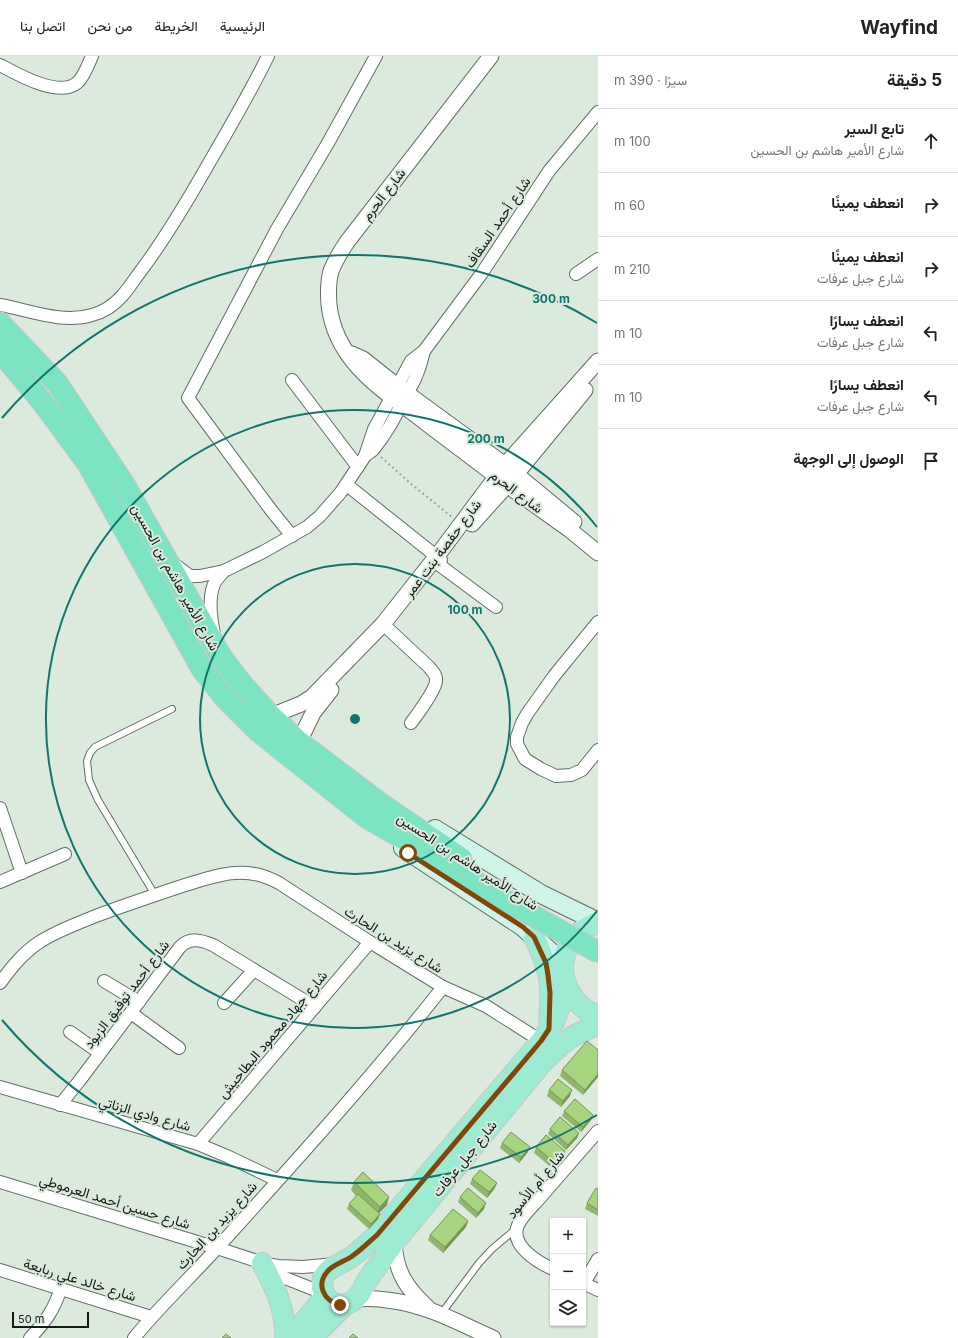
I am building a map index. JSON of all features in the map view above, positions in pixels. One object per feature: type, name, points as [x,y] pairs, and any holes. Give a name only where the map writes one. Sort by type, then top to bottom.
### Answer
[{"type":"highway","name":"شارع الأمير هاشم بن الحسين","points":[[0,323],[57,383],[124,484],[222,658],[270,716],[374,810]]},
{"type":"highway","name":"شارع الأمير هاشم بن الحسين","points":[[0,351],[43,402],[88,464],[202,669],[224,697],[258,732],[374,810],[459,864],[598,940]]},
{"type":"highway","name":"شارع الأمير هاشم بن الحسين","points":[[459,864],[502,899],[598,952]]},
{"type":"main road","name":"شارع الأمير هاشم بن الحسين","points":[[374,810],[432,827],[541,894],[598,922]]},
{"type":"main road","name":"شارع الأمير هاشم بن الحسين","points":[[374,810],[408,853],[529,932],[553,954],[562,968]]},
{"type":"main road","points":[[541,894],[552,912],[552,923],[549,928],[529,932],[546,963],[550,993],[548,1031],[567,1026],[573,1036]]},
{"type":"main road","points":[[598,922],[580,932],[575,937],[567,948],[562,968],[567,988],[578,1004],[598,1015]]},
{"type":"main road","name":"شارع جبل عرفات","points":[[324,1294],[322,1283],[326,1273],[359,1251],[377,1235],[548,1031],[567,988]]},
{"type":"main road","name":"شارع جبل عرفات","points":[[312,1338],[351,1302],[394,1243],[542,1062],[573,1036],[598,1024]]},
{"type":"main road","points":[[264,1263],[278,1294],[283,1315],[285,1338]]},
{"type":"main road","points":[[291,1338],[324,1294],[335,1304],[351,1302]]},
{"type":"street","points":[[0,65],[37,83],[64,87],[72,86],[77,83],[83,75],[92,56]]},
{"type":"street","points":[[0,305],[58,317],[75,318],[100,312],[116,302],[132,283],[169,231],[235,118],[268,56]]},
{"type":"street","points":[[292,536],[188,398],[277,230],[328,143],[376,56]]},
{"type":"street","name":"شارع الحرم","points":[[491,56],[347,242],[335,262],[328,283],[330,316],[337,335],[345,350],[358,368],[373,382],[399,395],[506,475],[573,527],[598,553]]},
{"type":"street","name":"شارع أحمد السقاف","points":[[164,554],[190,576],[200,576],[224,571],[292,536],[320,516],[347,484],[369,453],[374,429],[420,366],[424,351],[482,273],[549,172],[598,112]]},
{"type":"street","points":[[576,274],[598,259]]},
{"type":"street","name":"شارع حفصة بنت عمر","points":[[439,560],[461,524],[506,475],[597,367]]},
{"type":"street","points":[[292,380],[358,467]]},
{"type":"street","name":"شارع حفصة بنت عمر","points":[[299,742],[313,713],[329,692],[386,627],[454,543],[506,475]]},
{"type":"street","points":[[347,484],[496,607]]},
{"type":"street","name":"شارع الحرم","points":[[573,527],[598,541]]},
{"type":"street","points":[[215,646],[211,615],[212,597],[214,583],[224,571]]},
{"type":"street","points":[[598,622],[554,676],[527,714],[517,737],[517,744],[525,759],[556,776],[571,775],[582,770],[598,750]]},
{"type":"street","points":[[386,627],[429,667],[437,679],[436,685],[411,723]]},
{"type":"street","name":"شارع حفصة بنت عمر","points":[[270,716],[301,704],[312,697],[386,627]]},
{"type":"street","points":[[0,808],[22,873]]},
{"type":"street","points":[[0,882],[65,854]]},
{"type":"street","name":"شارع يزيد بن الحارث","points":[[0,983],[14,964],[25,953],[48,937],[71,926],[155,895],[212,877],[234,873],[252,873],[266,876],[279,883],[443,987],[366,1081],[217,1248],[151,1317],[134,1338]]},
{"type":"street","name":"شارع أحمد توفيق الزيود","points":[[60,1105],[131,1014],[180,947],[190,940],[203,941],[213,945],[315,1007]]},
{"type":"street","name":"شارع جهاد محمود البطاحيش","points":[[198,1144],[370,942]]},
{"type":"street","points":[[224,1003],[254,970]]},
{"type":"street","points":[[104,981],[139,1002]]},
{"type":"street","points":[[443,987],[548,1031]]},
{"type":"street","points":[[131,1014],[179,1048]]},
{"type":"street","points":[[70,1032],[100,1053]]},
{"type":"street","name":"شارع وادي الزناتي","points":[[0,1087],[198,1144],[229,1156],[277,1180]]},
{"type":"street","name":"شارع أم الأسود","points":[[550,1267],[525,1252],[517,1237],[517,1228],[521,1220],[598,1131]]},
{"type":"street","name":"شارع حسين أحمد العرموطي","points":[[0,1182],[264,1263],[278,1266],[303,1267],[340,1264]]},
{"type":"street","points":[[394,1243],[398,1266],[402,1277],[414,1296],[436,1313]]},
{"type":"street","points":[[586,1280],[598,1260]]},
{"type":"street","name":"شارع حسين أحمد العرموطي","points":[[264,1263],[285,1278],[324,1294]]},
{"type":"street","name":"شارع خالد علي ربابعة","points":[[0,1270],[151,1317]]},
{"type":"street","points":[[586,1284],[598,1290]]},
{"type":"street","points":[[30,1338],[46,1320],[56,1304],[61,1288]]},
{"type":"street","points":[[351,1302],[376,1298],[413,1305],[436,1313],[493,1338]]},
{"type":"lane","points":[[155,895],[98,800],[89,780],[87,761],[90,753],[95,748],[172,709]]},
{"type":"lane","points":[[436,1313],[478,1262],[517,1228]]},
{"type":"path","points":[[369,453],[410,483],[461,524]]},
{"type":"building","points":[[587,1041],[598,1050],[598,1074],[585,1090],[562,1070]]},
{"type":"building","points":[[558,1079],[572,1090],[563,1101],[549,1090]]},
{"type":"building","points":[[575,1099],[593,1115],[583,1127],[564,1111]]},
{"type":"building","points":[[560,1117],[579,1133],[568,1145],[550,1129]]},
{"type":"building","points":[[511,1132],[530,1147],[521,1157],[502,1143]]},
{"type":"building","points":[[546,1135],[565,1151],[555,1163],[536,1147]]},
{"type":"building","points":[[480,1170],[497,1183],[489,1192],[472,1179]]},
{"type":"building","points":[[363,1172],[389,1197],[380,1207],[354,1182]]},
{"type":"building","points":[[468,1188],[486,1203],[478,1213],[460,1197]]},
{"type":"building","points":[[596,1188],[598,1189],[598,1210],[587,1203]]},
{"type":"building","points":[[358,1194],[380,1214],[371,1224],[349,1204]]},
{"type":"building","points":[[453,1209],[468,1221],[445,1247],[430,1235]]},
{"type":"building","points":[[226,1334],[231,1338],[222,1338]]},
{"type":"building","points":[[353,1334],[358,1338],[349,1338]]},
{"type":"route","points":[[340,1305],[330,1301],[323,1293],[322,1283],[326,1273],[330,1269],[350,1258],[377,1235],[541,1041],[549,1029],[550,985],[546,963],[534,937],[523,927],[408,853]]}]
